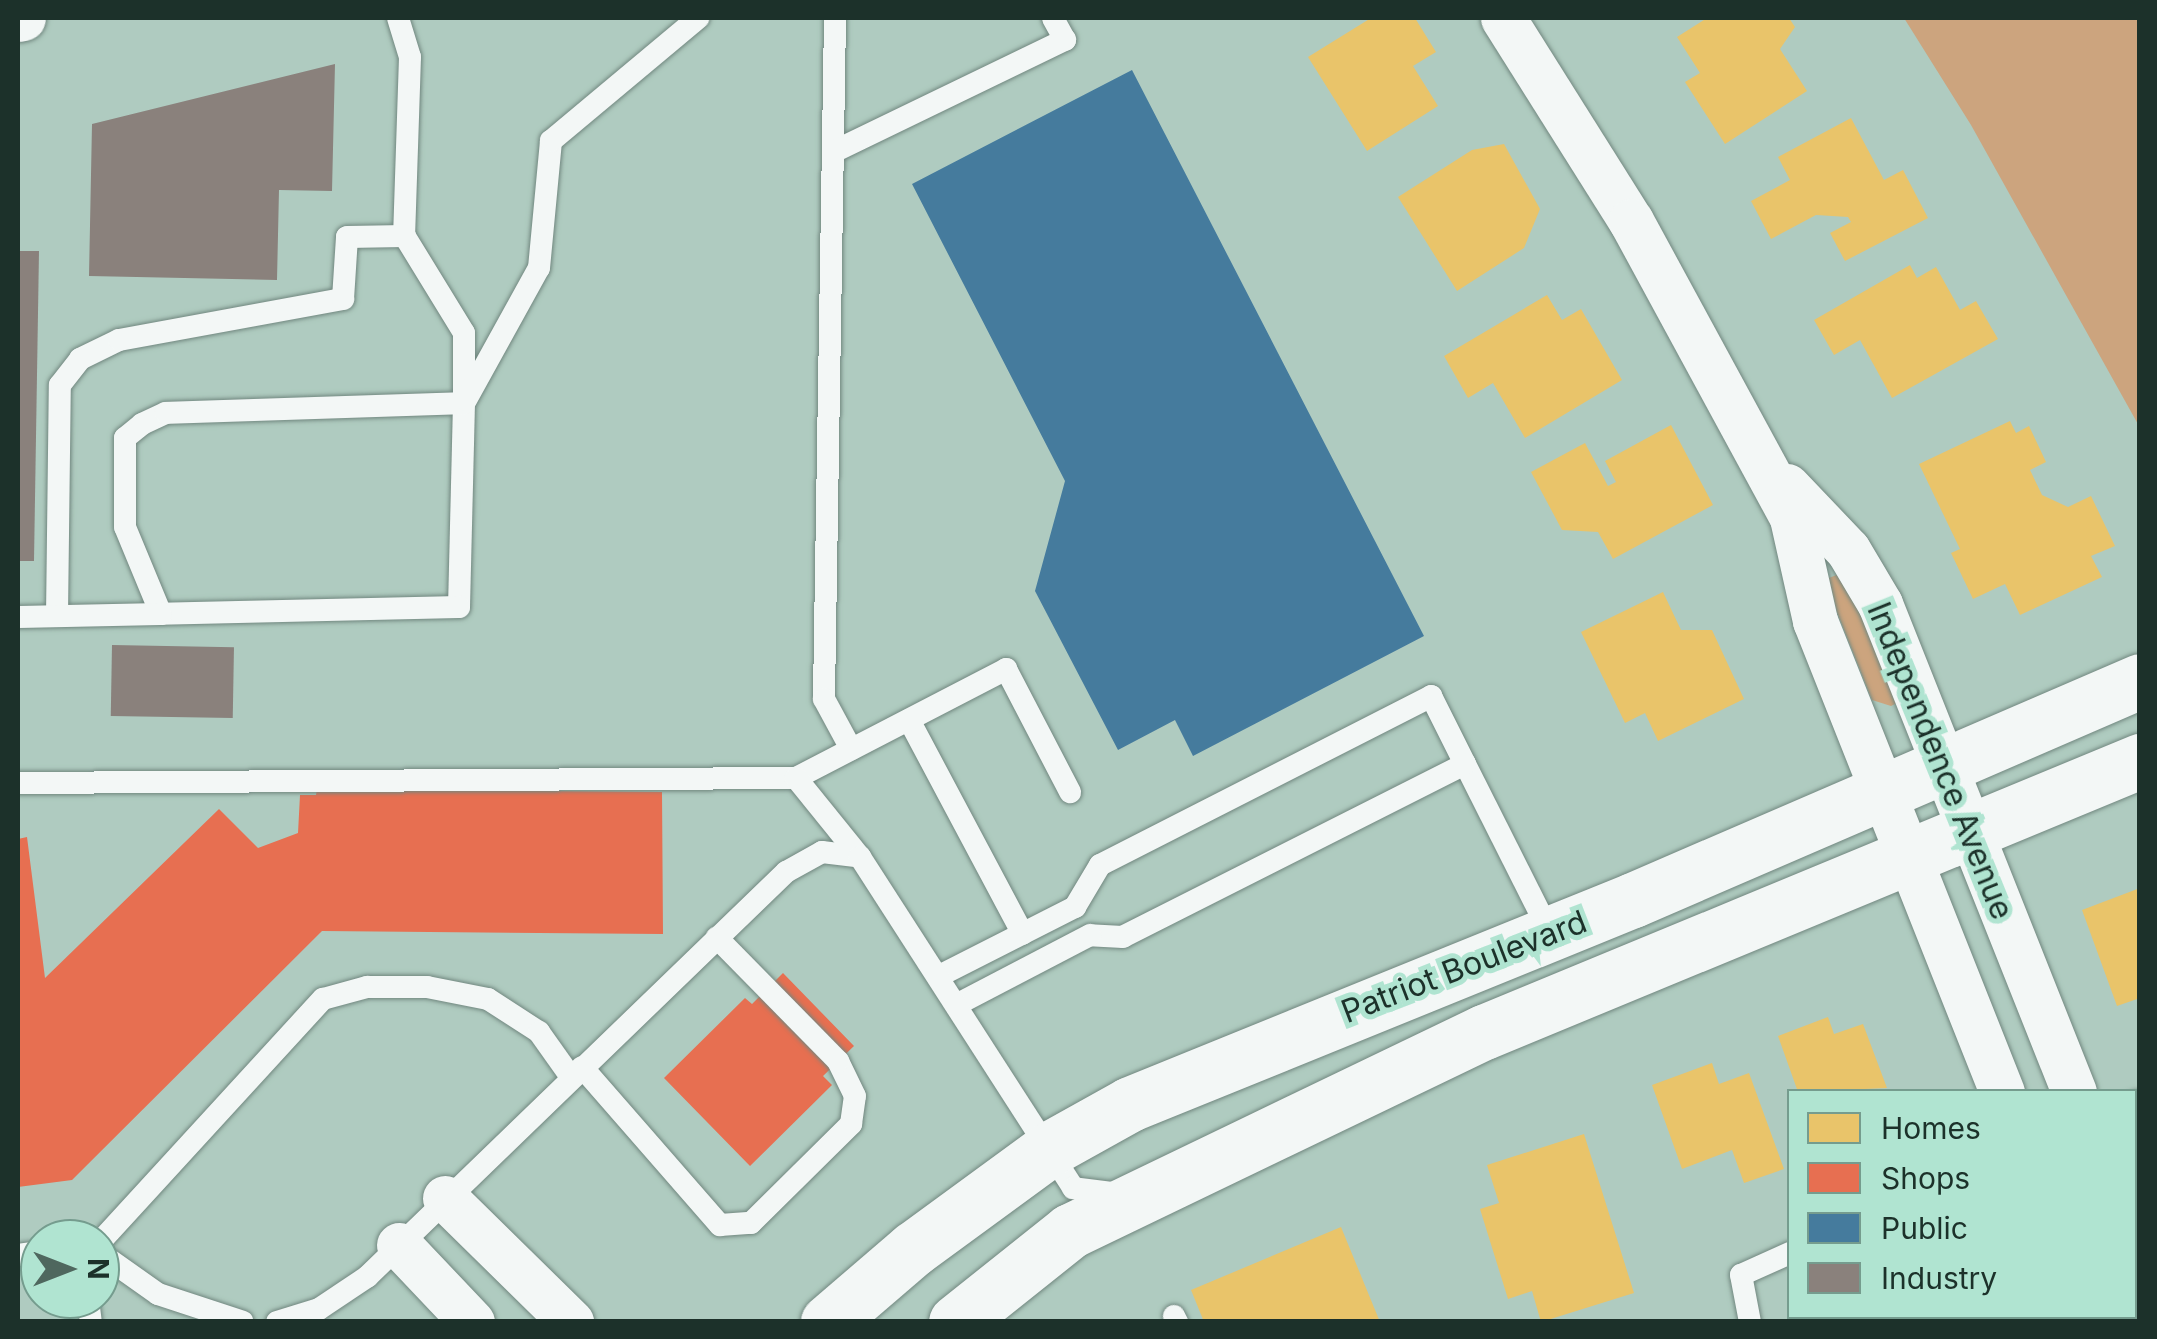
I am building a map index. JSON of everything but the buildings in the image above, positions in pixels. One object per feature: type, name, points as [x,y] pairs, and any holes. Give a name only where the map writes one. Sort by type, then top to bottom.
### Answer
[{"type":"main road","name":"Patriot Boulevard","points":[[828,1322],[913,1249],[1052,1148],[1130,1104],[1271,1042],[1550,933],[2140,681]]},
{"type":"main road","name":"Patriot Boulevard","points":[[956,1322],[1070,1231],[1139,1196],[1587,985],[2140,761]]},
{"type":"street","name":"Independence Avenue","points":[[1503,18],[1631,221],[1792,518],[1815,620],[2001,1089]]},
{"type":"street","name":"Independence Avenue","points":[[1762,459],[1864,573],[1908,665],[1967,832],[2073,1089]]},
{"type":"street","points":[[445,1198],[571,1322]]},
{"type":"street","points":[[399,1245],[472,1322]]},
{"type":"lane","points":[[18,617],[459,608],[464,333],[404,236],[410,58],[398,18]]},
{"type":"lane","points":[[464,403],[539,268],[551,141],[698,18]]},
{"type":"lane","points":[[835,18],[824,698],[851,749]]},
{"type":"lane","points":[[833,152],[1065,40],[1053,18]]},
{"type":"lane","points":[[58,616],[60,384],[80,359],[118,340],[344,299],[346,237],[404,236]]},
{"type":"lane","points":[[161,614],[126,527],[126,438],[142,424],[166,413],[464,403]]},
{"type":"lane","points":[[18,783],[796,778],[1006,670],[1070,792]]},
{"type":"lane","points":[[939,976],[1075,907],[1100,865],[1431,696],[1550,933]]},
{"type":"lane","points":[[909,720],[1023,934]]},
{"type":"lane","points":[[956,1006],[1090,935],[1122,937],[1465,764]]},
{"type":"lane","points":[[796,778],[860,857],[1052,1148],[1074,1188],[1139,1196]]},
{"type":"lane","points":[[276,1322],[319,1310],[399,1245],[786,872],[814,856],[860,857]]},
{"type":"lane","points":[[1075,907],[1090,935]]},
{"type":"lane","points":[[120,1220],[322,999],[367,987],[427,987],[488,999],[539,1032],[720,1224],[751,1223],[851,1124],[855,1096],[838,1061],[717,938]]},
{"type":"lane","points":[[1750,1322],[1740,1275],[1787,1254]]},
{"type":"lane","points":[[120,1267],[158,1294],[229,1320]]},
{"type":"shaded area","points":[[1904,18],[2139,18],[2139,426],[1971,125]]},
{"type":"shaded area","points":[[1849,570],[1901,701],[1891,706],[1872,700],[1837,612],[1829,578]]}]
